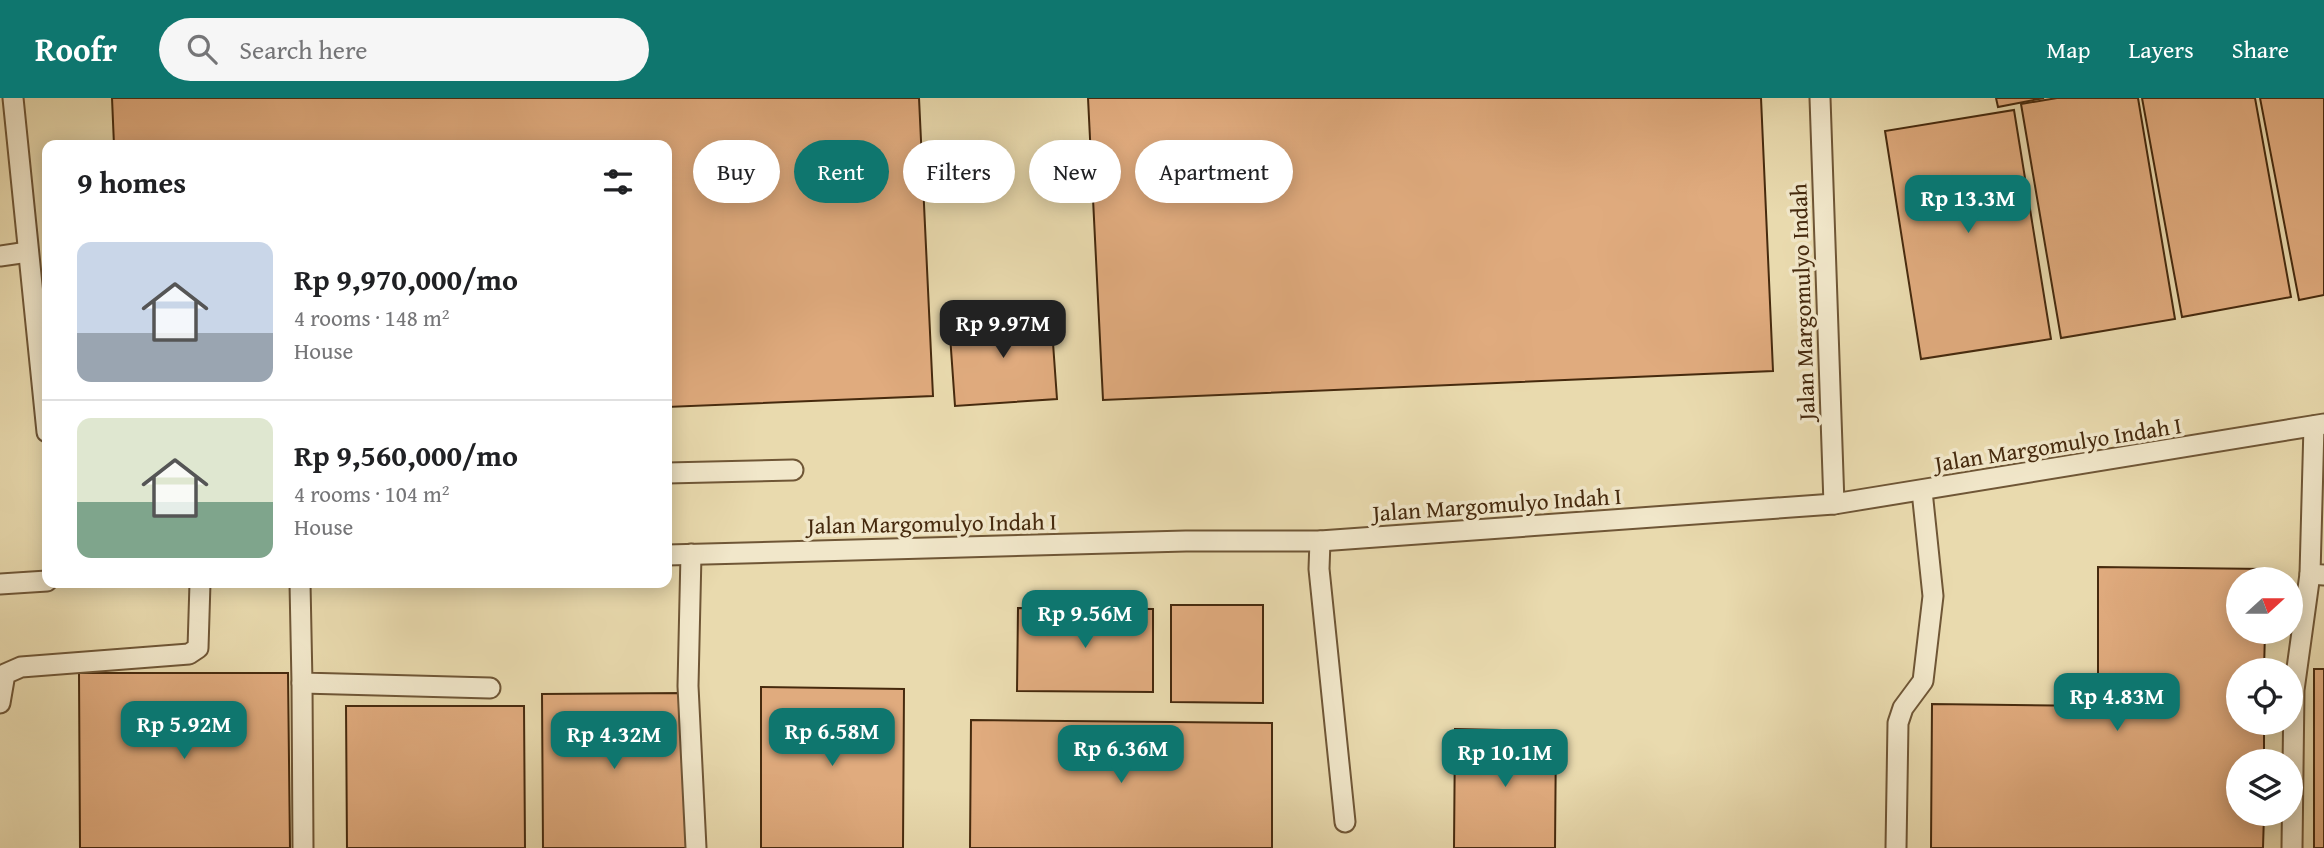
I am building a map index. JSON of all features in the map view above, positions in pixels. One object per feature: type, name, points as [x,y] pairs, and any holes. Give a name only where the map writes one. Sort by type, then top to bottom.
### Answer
[{"type":"lane","points":[[13,98],[42,385]]},
{"type":"lane","name":"Jalan Margomulyo Indah","points":[[1820,98],[1834,504]]},
{"type":"lane","points":[[0,256],[28,252]]},
{"type":"lane","points":[[2292,848],[2294,690],[2317,575],[2319,425]]},
{"type":"lane","name":"Jalan Margomulyo Indah I","points":[[672,555],[1320,541],[1834,504],[2319,425]]},
{"type":"lane","points":[[672,473],[793,470]]},
{"type":"lane","points":[[1896,848],[1898,723],[1903,708],[1923,681],[1933,596],[1922,491]]},
{"type":"lane","points":[[1320,541],[1322,594],[1345,822]]},
{"type":"lane","points":[[691,554],[688,686],[696,848]]},
{"type":"lane","points":[[0,583],[42,581]]},
{"type":"lane","points":[[0,703],[5,674],[21,667],[189,654],[198,648],[201,588]]},
{"type":"lane","points":[[300,588],[303,848]]},
{"type":"lane","points":[[302,683],[490,688]]},
{"type":"building","points":[[112,98],[919,98],[921,140],[903,140],[903,203],[924,203],[933,396],[672,407],[672,140],[114,140]]},
{"type":"building","points":[[1088,98],[1761,98],[1773,371],[1103,400],[1093,203],[1121,203],[1121,140],[1090,140]]},
{"type":"building","points":[[1996,98],[2044,98],[1998,107]]},
{"type":"building","points":[[2057,98],[2138,98],[2175,319],[2061,338],[2021,104]]},
{"type":"building","points":[[2142,98],[2255,98],[2291,297],[2182,317]]},
{"type":"building","points":[[2260,98],[2324,98],[2324,295],[2299,300]]},
{"type":"building","points":[[2014,110],[2051,339],[1921,359],[1885,131]]},
{"type":"building","points":[[1051,315],[1057,399],[955,406],[949,321]]},
{"type":"building","points":[[2098,567],[2226,569],[2226,644],[2265,644],[2264,658],[2226,658],[2226,735],[2264,735],[2264,749],[2226,749],[2226,826],[2264,826],[2263,848],[1931,848],[1932,704],[2098,706]]},
{"type":"building","points":[[1171,605],[1263,605],[1263,703],[1171,702]]},
{"type":"building","points":[[1018,608],[1153,609],[1153,692],[1017,691]]},
{"type":"building","points":[[2314,669],[2324,669],[2324,848],[2314,848]]},
{"type":"building","points":[[79,673],[288,673],[290,848],[80,848]]},
{"type":"building","points":[[761,687],[904,689],[903,848],[761,848]]},
{"type":"building","points":[[685,693],[686,848],[543,848],[542,694]]},
{"type":"building","points":[[346,706],[524,706],[525,848],[347,848]]},
{"type":"building","points":[[971,720],[1272,723],[1272,848],[970,848]]},
{"type":"building","points":[[1455,729],[1556,731],[1555,848],[1454,848]]}]
